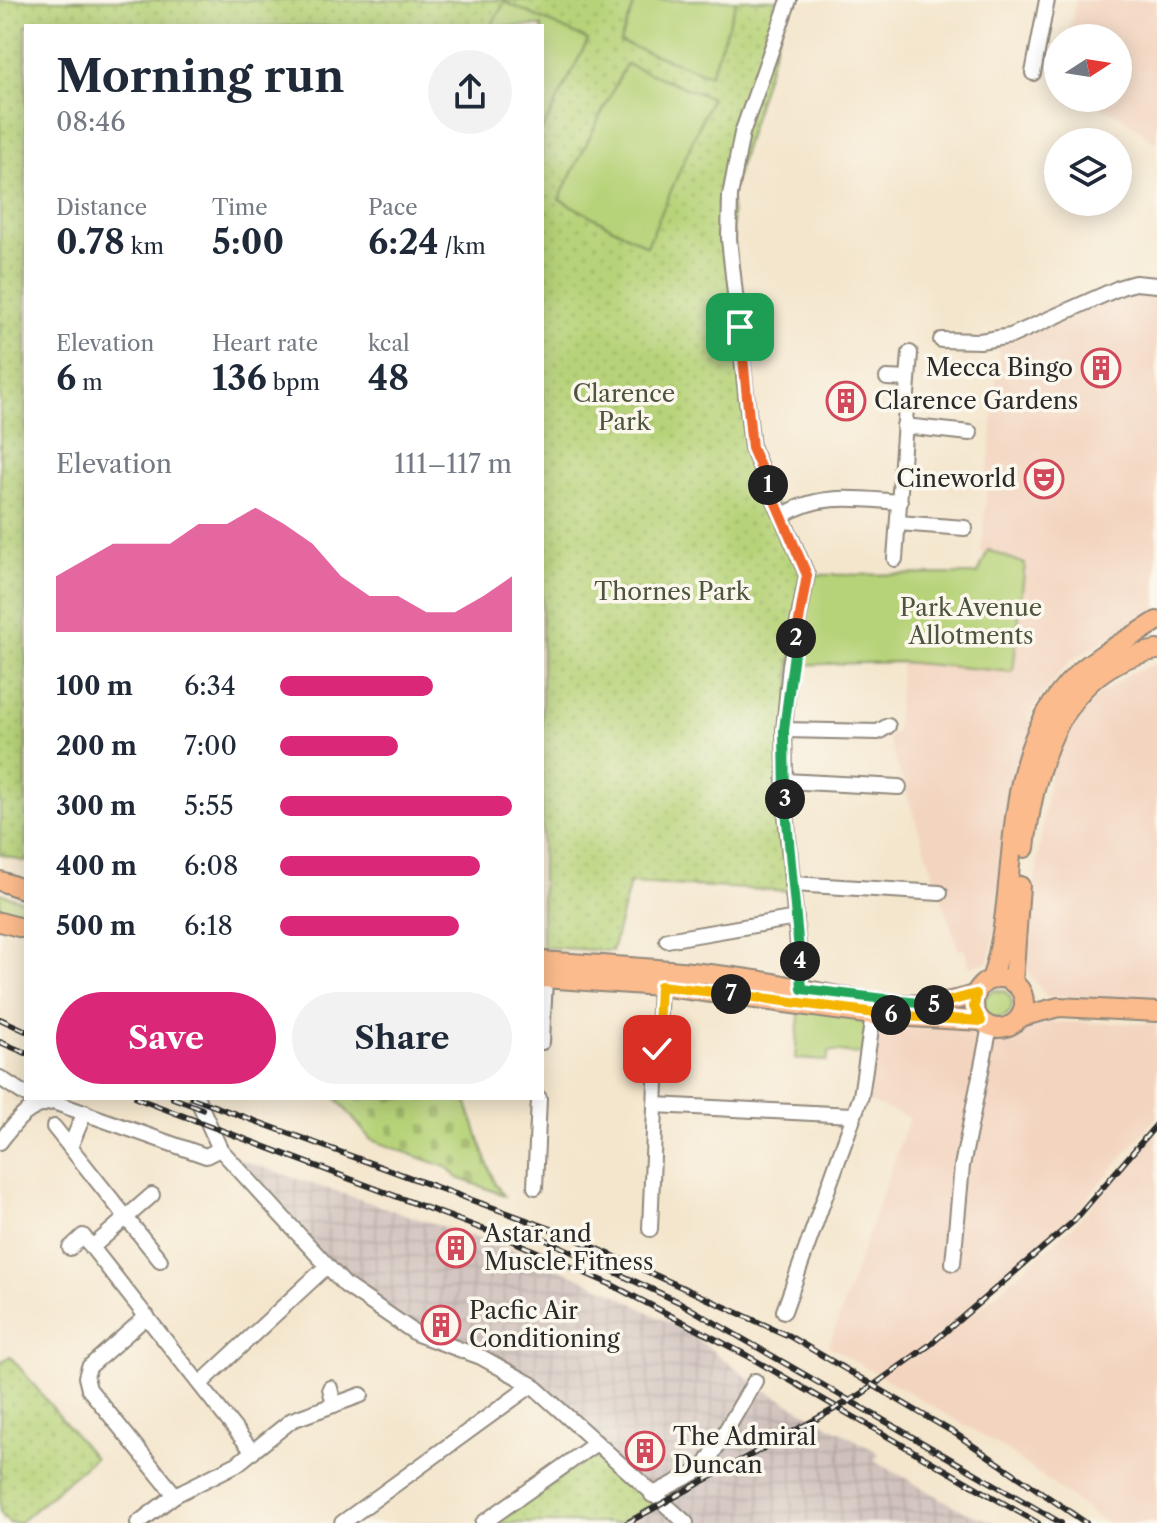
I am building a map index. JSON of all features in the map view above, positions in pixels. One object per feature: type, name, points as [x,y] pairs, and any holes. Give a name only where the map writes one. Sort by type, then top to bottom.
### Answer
[{"type":"main road","points":[[544,972],[748,979],[802,989],[935,1005],[976,994],[991,980],[1000,942],[1020,784],[1038,733],[1074,677],[1096,659],[1157,621]]},
{"type":"main road","points":[[1020,1017],[1024,1004],[1016,987],[1012,958],[1030,806],[1050,738],[1059,719],[1102,674],[1157,650]]},
{"type":"main road","points":[[0,881],[24,889]]},
{"type":"main road","points":[[0,922],[24,928]]},
{"type":"main road","points":[[544,972],[873,1015],[1006,1027],[1020,1017],[1059,1007],[1157,1012]]},
{"type":"main road","points":[[991,980],[1016,987],[1059,1007]]},
{"type":"main road","points":[[976,994],[974,1007],[985,1024]]},
{"type":"street","points":[[789,0],[742,133],[730,196],[729,239],[752,448],[807,575],[790,665],[784,730],[784,781],[802,989]]},
{"type":"street","points":[[1033,73],[1047,0]]},
{"type":"street","points":[[941,340],[980,341],[1011,336],[1121,287],[1157,285]]},
{"type":"street","points":[[895,559],[910,353]]},
{"type":"street","points":[[887,378],[908,379]]},
{"type":"street","points":[[904,426],[970,433]]},
{"type":"street","points":[[782,516],[793,508],[826,498],[900,502]]},
{"type":"street","points":[[898,523],[965,528]]},
{"type":"street","points":[[784,730],[878,732],[888,726]]},
{"type":"street","points":[[784,781],[899,787]]},
{"type":"street","points":[[793,884],[940,893]]},
{"type":"street","points":[[673,936],[702,930],[737,930],[796,918]]},
{"type":"street","points":[[737,930],[737,946]]},
{"type":"street","points":[[650,1229],[660,986]]},
{"type":"street","points":[[784,1311],[866,1078],[873,1015]]},
{"type":"street","points":[[953,1263],[962,1166],[985,1024]]},
{"type":"street","points":[[0,1078],[24,1095]]},
{"type":"street","points":[[0,1142],[28,1100]]},
{"type":"street","points":[[37,1100],[85,1112],[206,1156],[220,1149]]},
{"type":"street","points":[[198,1100],[220,1149],[326,1267],[401,1325],[436,1342],[481,1357],[532,1385],[686,1523]]},
{"type":"street","points":[[535,1187],[539,1100]]},
{"type":"street","points":[[655,1105],[852,1115]]},
{"type":"street","points":[[70,1147],[85,1112]]},
{"type":"street","points":[[54,1127],[160,1260]]},
{"type":"street","points":[[97,1243],[152,1195]]},
{"type":"street","points":[[70,1248],[83,1236],[253,1452]]},
{"type":"street","points":[[200,1384],[326,1267]]},
{"type":"street","points":[[147,1316],[89,1367],[86,1377],[89,1389],[175,1495]]},
{"type":"street","points":[[652,1495],[704,1468],[755,1381]]},
{"type":"street","points":[[342,1523],[532,1385]]},
{"type":"street","points":[[330,1388],[334,1405]]},
{"type":"street","points":[[138,1523],[175,1495],[237,1464],[292,1420],[361,1395]]},
{"type":"street","points":[[483,1523],[595,1444]]},
{"type":"shaded area","points":[[1076,0],[1157,0],[1157,144],[1113,112],[1132,112],[1132,24],[1071,24]]},
{"type":"shaded area","points":[[1131,289],[1157,289],[1157,609],[1071,660],[1027,719],[1042,723],[989,961],[970,967],[964,949],[959,950],[888,738],[896,731],[901,662],[1013,672],[1025,565],[988,550],[981,554],[999,346]]},
{"type":"shaded area","points":[[1157,663],[1157,1000],[1047,996],[1028,974],[1025,952],[1051,765],[1069,730],[1098,696],[1130,673]]},
{"type":"shaded area","points":[[1052,1022],[1157,1024],[1157,1117],[1065,1224],[903,1366],[979,1309],[1075,1224],[1154,1133],[1157,1135],[1157,1523],[1106,1523],[1000,1446],[829,1346],[909,1118],[865,1100],[879,1025],[926,1029],[954,1024],[974,1030],[1023,1031]]},
{"type":"shaded area","points":[[234,1158],[520,1252],[608,1290],[693,1336],[760,1387],[879,1453],[875,1461],[967,1513],[997,1523],[629,1523],[661,1503],[532,1385],[460,1350],[345,1285]]},
{"type":"green space","name":"Thornes Park","points":[[0,0],[789,0],[730,196],[752,448],[807,575],[790,665],[793,891],[630,883],[612,951],[544,947],[544,24],[24,24],[24,861],[0,854]]},
{"type":"green space","points":[[636,0],[737,0],[710,75],[620,42]]},
{"type":"green space","points":[[505,2],[588,40],[544,127],[544,24],[492,24]]},
{"type":"green space","points":[[626,64],[711,98],[647,246],[559,199]]},
{"type":"green space","name":"Park Avenue Allotments","points":[[988,550],[1025,564],[1013,672],[901,662],[790,665],[807,575],[978,574]]},
{"type":"green space","points":[[0,893],[24,901],[24,922],[0,915]]},
{"type":"green space","points":[[998,990],[1008,994],[1012,1004],[1008,1014],[998,1018],[988,1014],[984,1004],[988,994]]},
{"type":"green space","points":[[800,1003],[873,1015],[869,1055],[829,1051],[827,1061],[795,1059]]},
{"type":"green space","points":[[338,1100],[466,1100],[495,1184],[504,1195],[458,1178],[449,1168],[371,1140]]},
{"type":"green space","points":[[10,1356],[94,1458],[19,1523],[9,1523],[0,1513],[0,1363]]},
{"type":"green space","points":[[593,1455],[654,1504],[619,1523],[495,1523]]},
{"type":"railway","points":[[0,1019],[24,1030]]},
{"type":"railway","points":[[0,1042],[24,1052]]},
{"type":"railway","points":[[141,1100],[501,1236],[610,1284],[746,1355],[1038,1523]]},
{"type":"railway","points":[[178,1100],[202,1109]]},
{"type":"railway","points":[[197,1100],[565,1234],[789,1336],[956,1434],[1086,1523]]},
{"type":"railway","points":[[627,1523],[860,1395],[931,1344],[1074,1221],[1157,1124]]},
{"type":"railway","points":[[525,1230],[679,1302],[1061,1523]]},
{"type":"place","name":"Mecca Bingo","points":[[1101,368]]},
{"type":"place","name":"Clarence Gardens","points":[[846,401]]},
{"type":"place","name":"Cineworld","points":[[1044,479]]},
{"type":"place","name":"Astar and Muscle Fitness","points":[[456,1248]]},
{"type":"place","name":"Pacfic Air Conditioning","points":[[441,1325]]},
{"type":"place","name":"The Admiral Duncan","points":[[645,1451]]},
{"type":"route","points":[[657,1049],[660,986],[873,1015],[981,1021],[974,1007],[976,994],[935,1005],[901,1004],[802,989],[786,815],[784,730],[790,665],[807,588],[807,575],[752,448],[745,403],[740,327]]},
{"type":"park label","name":"Clarence Park","points":[[624,408]]}]
